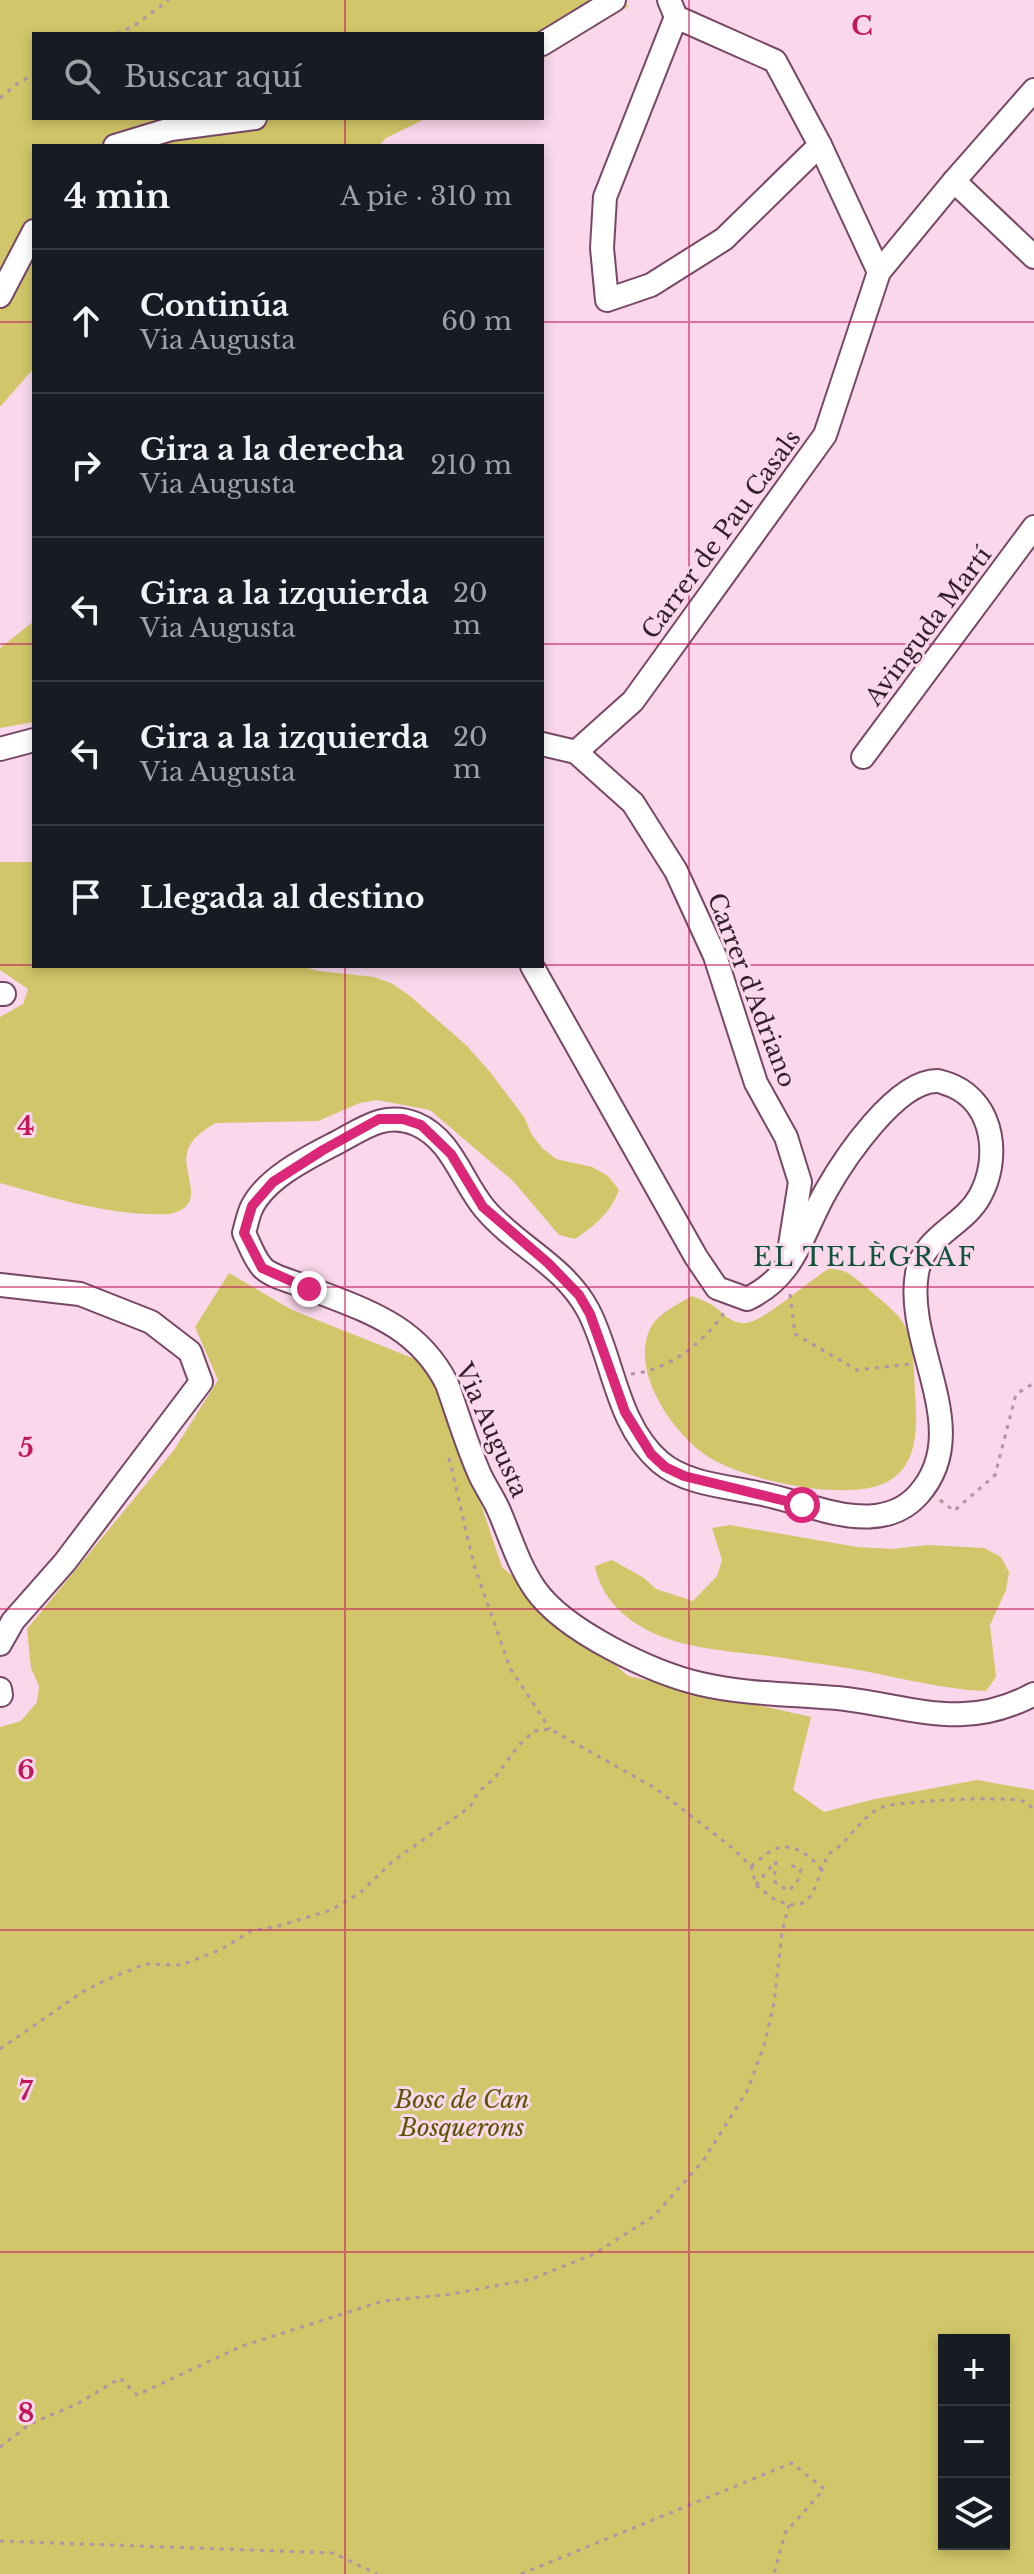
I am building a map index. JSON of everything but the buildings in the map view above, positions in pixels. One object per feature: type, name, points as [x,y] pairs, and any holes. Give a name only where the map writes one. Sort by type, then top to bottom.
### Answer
[{"type":"street","points":[[544,43],[614,0]]},
{"type":"street","points":[[820,145],[724,239],[651,285],[607,300],[602,248],[605,197],[672,9],[775,61],[820,145],[879,272]]},
{"type":"street","name":"Carrer de Pau Casals","points":[[576,752],[633,701],[825,435],[879,272],[1034,90]]},
{"type":"street","points":[[122,144],[171,129],[240,120]]},
{"type":"street","points":[[954,181],[1034,257]]},
{"type":"street","points":[[0,296],[32,235]]},
{"type":"street","name":"Avinguda Martí","points":[[863,757],[1034,527]]},
{"type":"street","points":[[0,749],[32,741]]},
{"type":"street","name":"Carrer d'Adriano","points":[[544,744],[576,752],[633,803],[676,871],[715,956],[756,1083],[786,1137],[800,1182],[786,1267]]},
{"type":"street","points":[[533,968],[696,1257],[717,1288],[747,1299],[765,1290],[786,1267],[804,1241],[828,1187],[852,1152],[908,1089],[939,1080],[966,1092],[983,1115],[992,1140],[992,1170],[979,1200],[939,1235],[919,1262],[915,1279],[927,1362],[941,1417],[940,1453],[925,1488]]},
{"type":"street","name":"Via Augusta","points":[[925,1488],[897,1511],[851,1518],[684,1476],[665,1467],[651,1454],[625,1412],[590,1314],[579,1295],[548,1263],[483,1207],[451,1154],[421,1125],[403,1119],[379,1119],[273,1182],[252,1206],[244,1233],[262,1268],[392,1322],[441,1371],[481,1476],[537,1591],[554,1609],[599,1640],[648,1666],[703,1685],[865,1702],[915,1712],[981,1714],[1000,1710],[1034,1694]]},
{"type":"street","points":[[0,1285],[80,1294],[151,1322],[190,1352],[201,1382],[65,1562],[13,1621],[0,1644]]},
{"type":"path","points":[[121,32],[169,0]]},
{"type":"path","points":[[0,98],[32,76]]},
{"type":"path","points":[[786,1267],[795,1334],[857,1370],[927,1362]]},
{"type":"path","points":[[611,1375],[643,1373],[682,1354],[705,1337],[736,1294]]},
{"type":"path","points":[[925,1488],[954,1511],[995,1475],[1016,1394],[1034,1383]]},
{"type":"path","points":[[447,1450],[474,1565],[510,1668],[550,1729],[655,1788],[730,1846],[751,1866],[756,1885],[772,1898],[789,1905],[801,1904],[812,1895],[828,1854],[842,1848],[855,1828],[882,1807],[1003,1799],[1025,1801],[1034,1810]]},
{"type":"path","points":[[0,2049],[84,1991],[145,1964],[181,1965],[220,1950],[251,1931],[331,1910],[452,1817],[470,1807],[479,1791],[494,1779],[518,1746],[534,1731],[550,1729]]},
{"type":"path","points":[[751,1866],[778,1848],[787,1848],[811,1858],[822,1870]]},
{"type":"path","points":[[756,1885],[776,1861],[774,1881],[788,1891],[797,1883],[801,1869],[790,1865],[788,1868]]},
{"type":"path","points":[[0,2447],[30,2424],[79,2403],[120,2378],[137,2395],[242,2346],[383,2301],[452,2294],[532,2279],[594,2254],[654,2216],[703,2161],[747,2091],[764,2046],[774,2003],[782,1932],[789,1905]]},
{"type":"path","points":[[521,2574],[792,2463],[824,2489],[785,2533],[774,2574]]},
{"type":"path","points":[[0,2541],[333,2553],[377,2574]]},
{"type":"green space","points":[[0,0],[618,0],[629,6],[544,58],[544,32],[32,32],[32,120],[423,120],[386,138],[381,144],[32,144],[32,370],[0,407]]},
{"type":"green space","points":[[32,623],[32,722],[0,728],[0,648]]},
{"type":"green space","points":[[0,862],[32,862],[32,968],[308,968],[374,977],[393,984],[410,996],[466,1045],[524,1117],[542,1148],[556,1159],[592,1167],[608,1176],[619,1190],[611,1206],[589,1229],[575,1239],[559,1235],[513,1181],[430,1110],[377,1100],[360,1103],[318,1121],[216,1123],[190,1145],[186,1158],[191,1196],[182,1210],[170,1214],[105,1209],[0,1183],[0,1017],[23,1004],[28,989],[0,970]]},
{"type":"green space","points":[[830,1268],[846,1272],[859,1281],[893,1311],[906,1329],[913,1355],[916,1430],[905,1466],[885,1483],[867,1488],[820,1489],[767,1480],[704,1454],[679,1431],[650,1381],[645,1345],[653,1324],[668,1310],[692,1296],[712,1305],[733,1321],[749,1323],[771,1311]]},
{"type":"green space","name":"Bosc de Can Bosquerons","points":[[229,1273],[292,1310],[435,1367],[502,1567],[628,1676],[811,1717],[793,1790],[824,1812],[977,1780],[1034,1790],[1034,2574],[0,2574],[0,1727],[21,1721],[37,1702],[39,1686],[31,1668],[27,1629],[174,1450],[218,1380],[195,1327]]},
{"type":"green space","points":[[730,1525],[857,1547],[892,1549],[928,1545],[984,1548],[1001,1557],[1009,1572],[1006,1590],[990,1625],[996,1677],[986,1691],[967,1690],[692,1645],[653,1633],[623,1614],[608,1598],[595,1566],[612,1560],[644,1578],[656,1589],[693,1601],[717,1576],[722,1560],[712,1528]]},
{"type":"district","name":"EL TELÈGRAF","points":[[865,1257]]},
{"type":"route","points":[[309,1289],[262,1268],[244,1233],[252,1206],[273,1182],[379,1119],[403,1119],[421,1125],[451,1154],[483,1207],[496,1221],[548,1263],[579,1295],[590,1314],[625,1412],[651,1454],[665,1467],[684,1476],[802,1505]]}]
